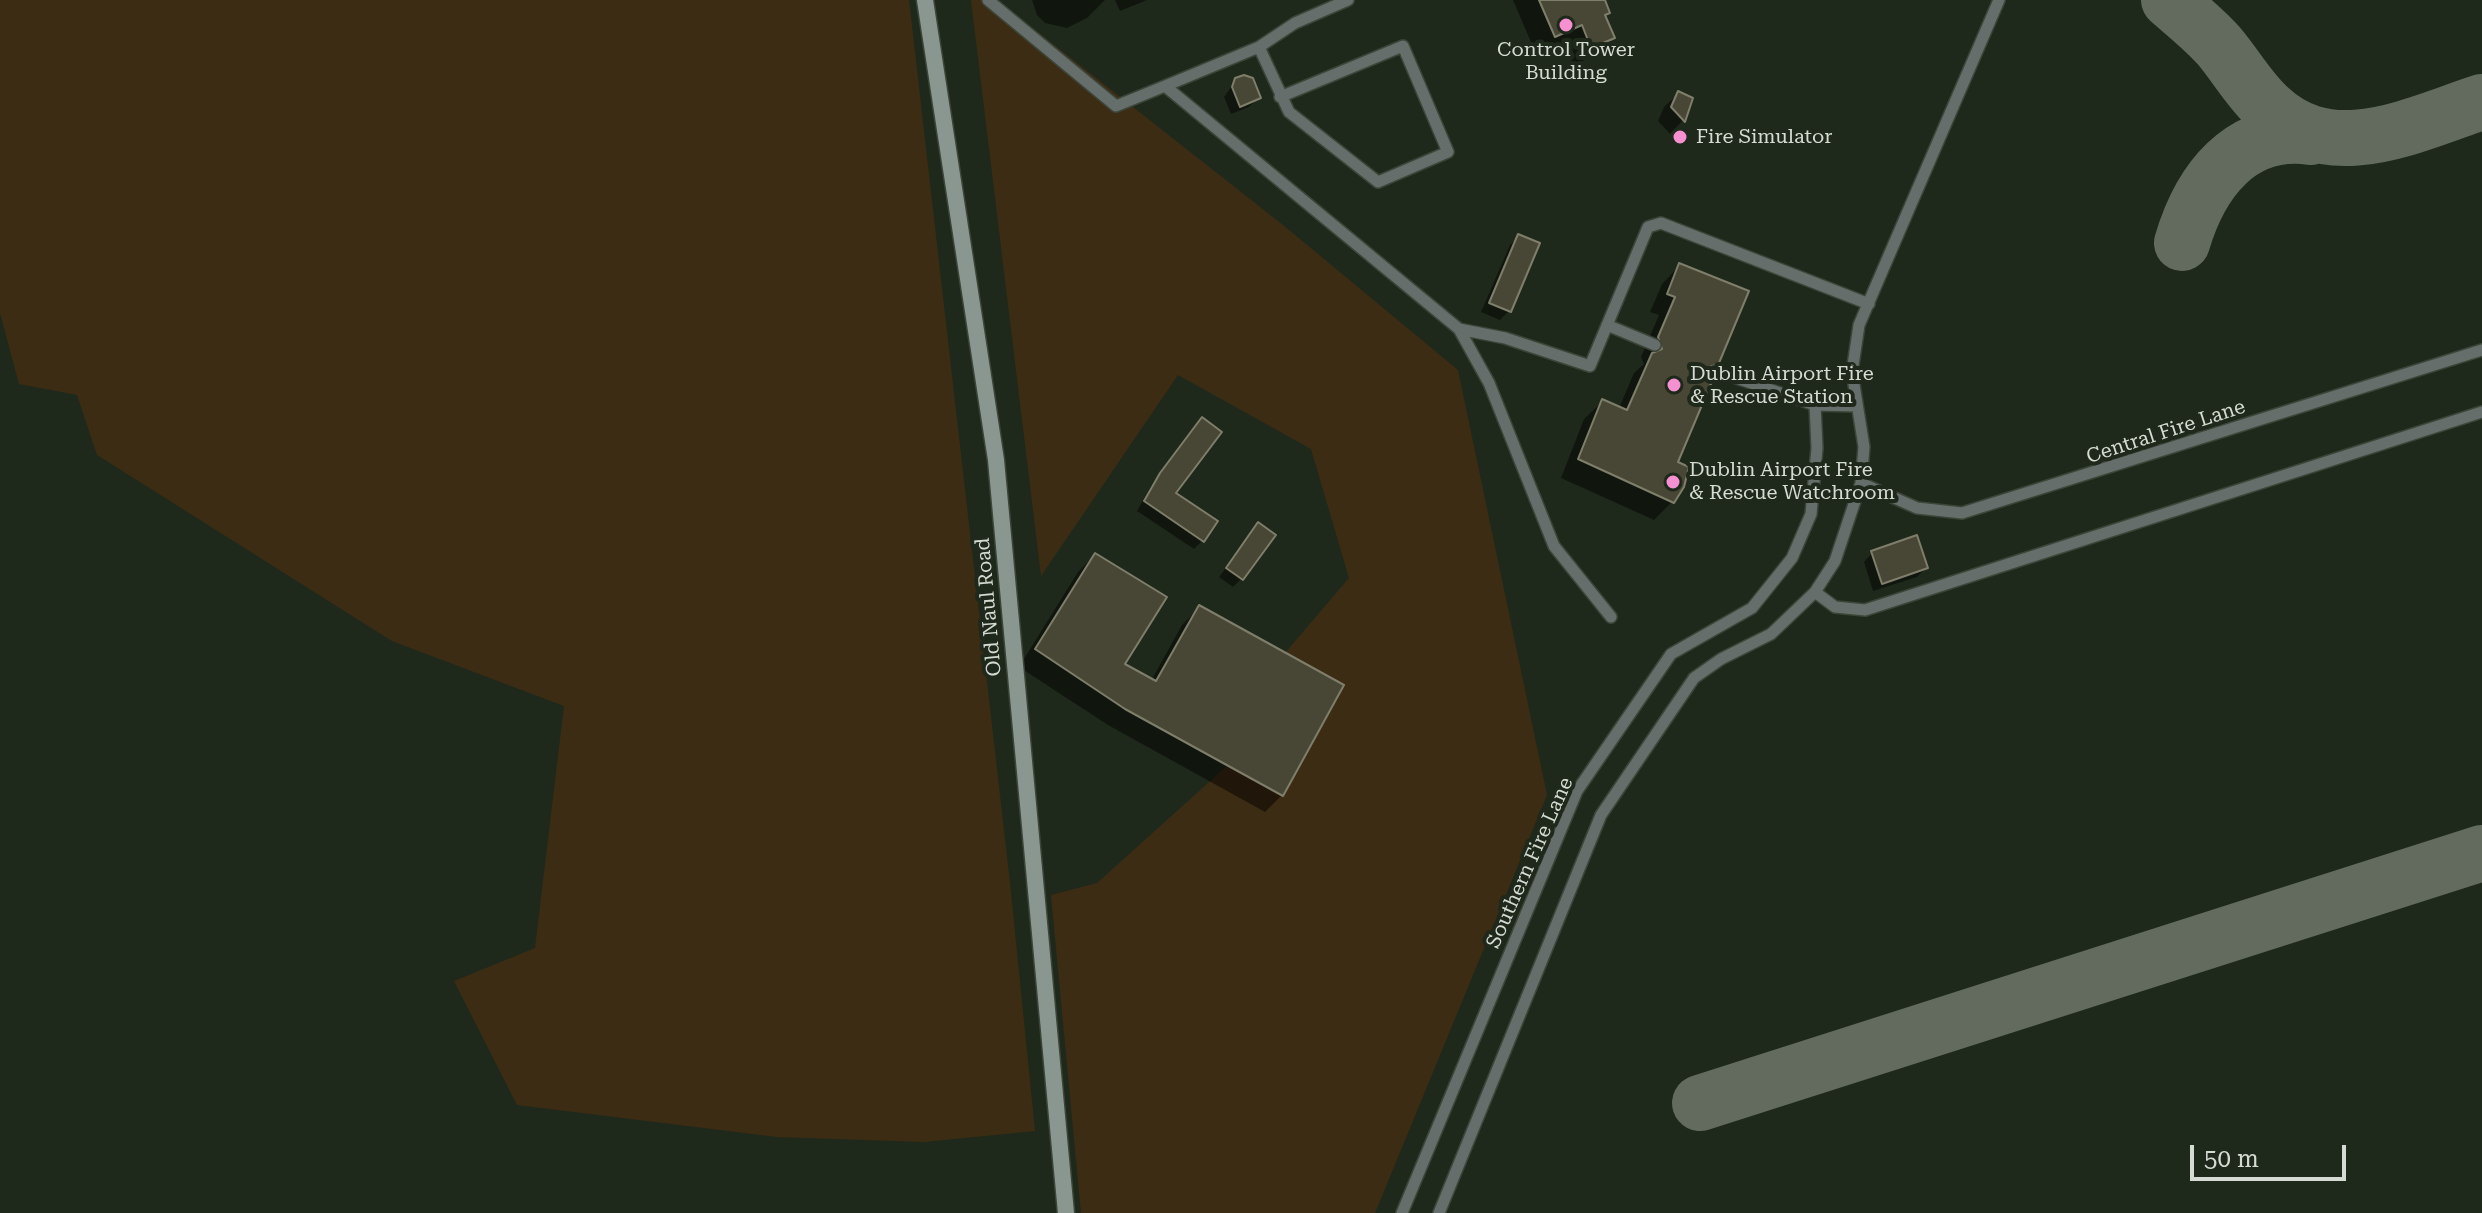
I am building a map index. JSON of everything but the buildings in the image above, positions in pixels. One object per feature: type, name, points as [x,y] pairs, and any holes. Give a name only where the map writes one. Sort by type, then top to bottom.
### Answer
[{"type":"main road","name":"Old Naul Road","points":[[925,0],[996,460],[1066,1213]]},
{"type":"lane","points":[[988,0],[1116,106],[1259,47],[1295,23],[1348,0]]},
{"type":"lane","points":[[1439,1213],[1601,815],[1694,678],[1771,634],[1815,592],[1835,561],[1848,530],[1861,483],[1864,447],[1852,372],[1859,325],[1999,0]]},
{"type":"lane","points":[[1259,47],[1280,97],[1289,112],[1378,182],[1448,152],[1403,46],[1280,97]]},
{"type":"lane","points":[[1165,86],[1459,329],[1477,357],[1554,546],[1611,617]]},
{"type":"lane","points":[[1459,329],[1505,338],[1590,366],[1648,227],[1661,223],[1869,304]]},
{"type":"lane","points":[[1607,325],[1655,345]]},
{"type":"lane","name":"Central Fire Lane","points":[[1861,483],[1917,508],[1962,513],[2482,350]]},
{"type":"lane","points":[[1716,371],[1815,405],[1857,406]]},
{"type":"lane","name":"Southern Fire Lane","points":[[1402,1213],[1577,791],[1671,654],[1752,608],[1792,558],[1811,514],[1817,448],[1815,405]]},
{"type":"lane","points":[[1815,592],[1835,607],[1865,610],[2482,412]]},
{"type":"shaded area","points":[[0,0],[909,0],[1010,883],[1035,1131],[924,1142],[777,1137],[517,1105],[454,981],[535,948],[564,706],[392,641],[97,455],[77,395],[19,384],[0,313]]},
{"type":"shaded area","points":[[971,0],[997,0],[1283,225],[1458,370],[1547,795],[1375,1213],[1081,1213],[1051,895],[1097,883],[1228,765],[1283,796],[1344,685],[1285,653],[1349,578],[1311,449],[1178,375],[1041,576]]},
{"type":"taxiway","points":[[2169,0],[2213,40],[2269,108],[2293,126],[2319,135],[2345,138],[2372,136],[2400,130],[2482,102]]},
{"type":"taxiway","points":[[2182,243],[2200,199],[2227,163],[2263,141],[2286,136],[2311,137]]},
{"type":"taxiway","points":[[1700,1103],[2482,853]]},
{"type":"place","name":"Control Tower Building","points":[[1566,25]]},
{"type":"place","name":"Fire Simulator","points":[[1680,137]]},
{"type":"place","name":"Dublin Airport Fire & Rescue Station","points":[[1674,385]]},
{"type":"place","name":"Dublin Airport Fire & Rescue Watchroom","points":[[1673,482]]}]
